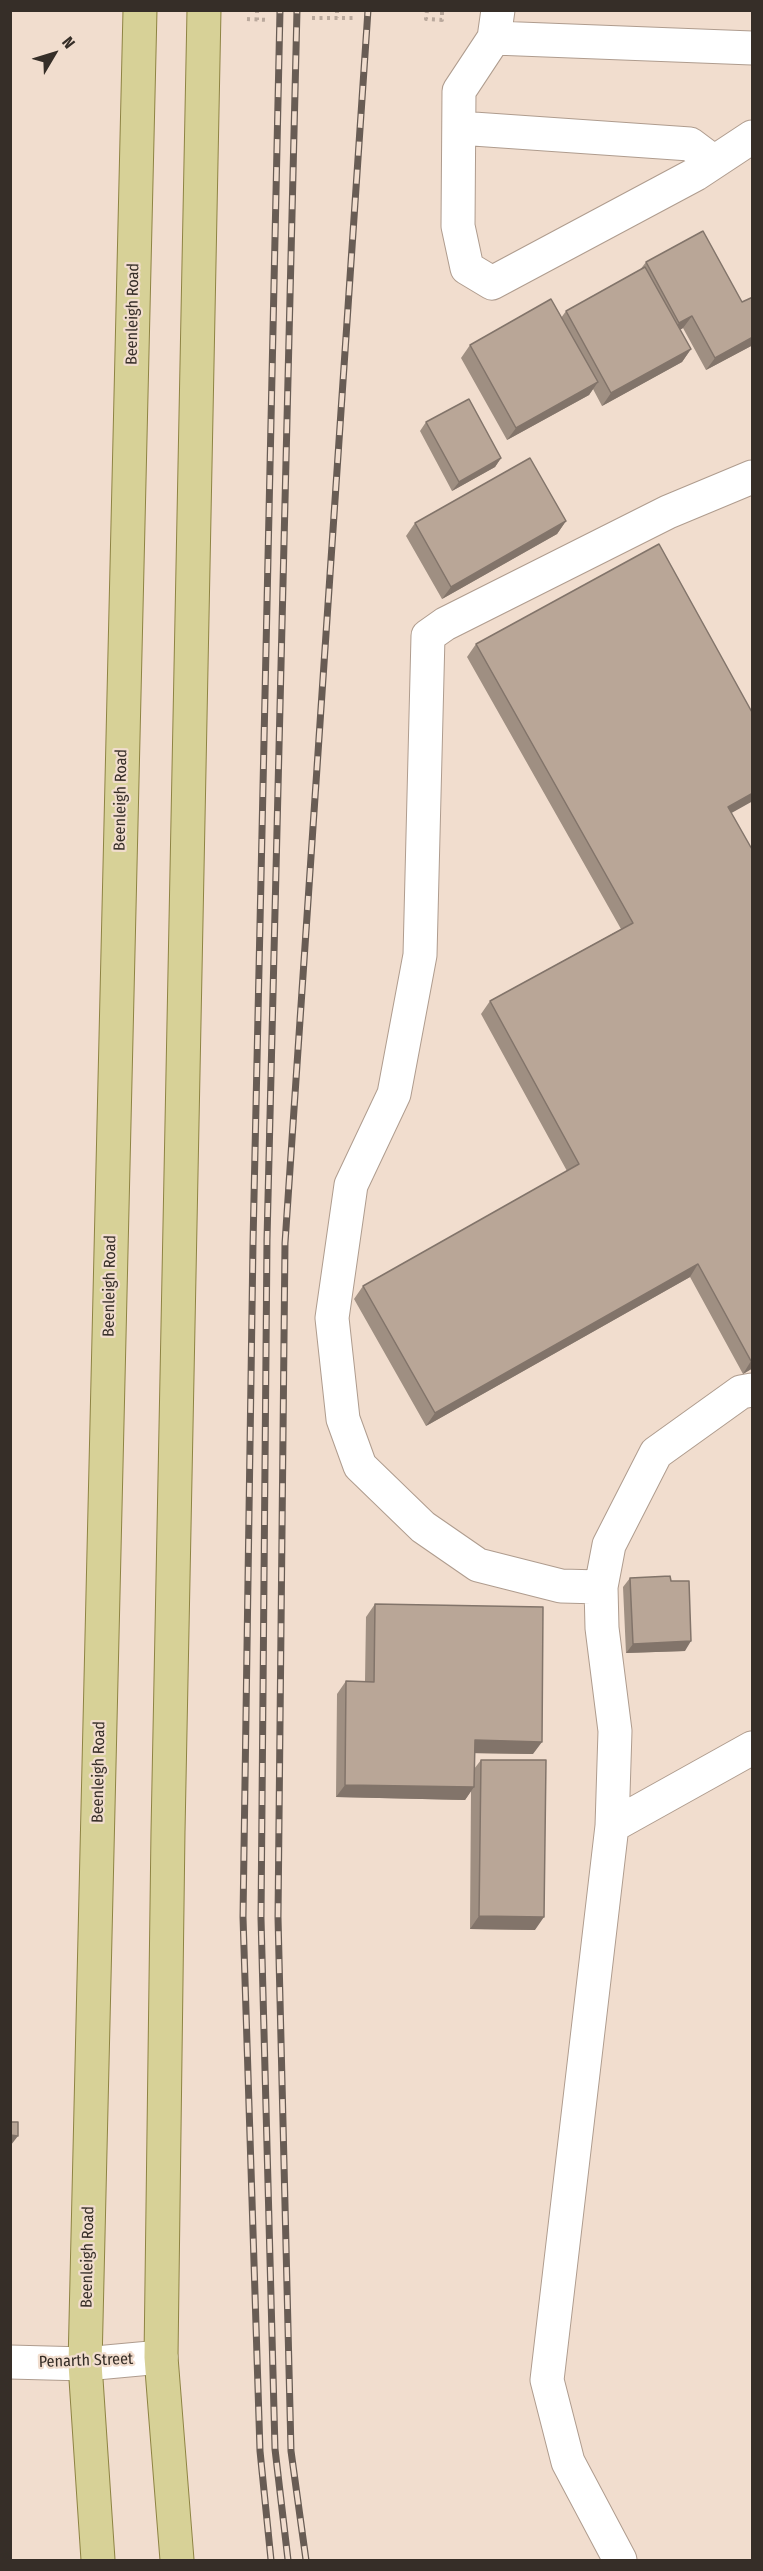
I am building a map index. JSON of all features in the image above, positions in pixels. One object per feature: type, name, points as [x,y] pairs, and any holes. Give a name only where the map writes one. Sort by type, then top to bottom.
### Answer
[{"type":"main road","name":"Beenleigh Road","points":[[98,2560],[85,2364],[140,10]]},
{"type":"main road","points":[[177,2560],[161,2357],[168,1831],[204,10]]},
{"type":"street","points":[[753,48],[496,24],[459,91],[460,236],[467,268],[492,283],[714,162],[753,137]]},
{"type":"street","points":[[459,128],[690,144],[714,162]]},
{"type":"street","points":[[601,1587],[561,1586],[478,1565],[423,1527],[360,1466],[343,1419],[332,1318],[351,1185],[394,1094],[420,955],[428,636],[445,624],[668,512],[753,477]]},
{"type":"street","points":[[620,2560],[568,2462],[547,2380],[612,1826],[615,1731],[602,1628],[601,1587],[609,1545],[656,1454],[741,1392],[753,1390]]},
{"type":"street","points":[[612,1826],[753,1748]]},
{"type":"street","name":"Penarth Street","points":[[10,2362],[85,2364],[161,2357]]},
{"type":"path","points":[[257,10],[257,20]]},
{"type":"path","points":[[337,10],[337,18]]},
{"type":"path","points":[[427,10],[426,19],[442,20],[442,10]]},
{"type":"path","points":[[312,18],[354,18]]},
{"type":"path","points":[[247,19],[268,20]]},
{"type":"building","points":[[703,231],[742,302],[753,297],[753,337],[715,358],[692,316],[679,323],[646,262]]},
{"type":"building","points":[[645,267],[691,349],[611,393],[566,311]]},
{"type":"building","points":[[551,299],[598,382],[516,428],[470,345]]},
{"type":"building","points":[[469,399],[501,458],[459,482],[426,422]]},
{"type":"building","points":[[530,458],[566,521],[451,587],[415,523]]},
{"type":"building","points":[[659,544],[753,714],[753,793],[728,807],[753,851],[753,1360],[751,1361],[698,1264],[435,1413],[363,1286],[579,1164],[490,1001],[633,923],[476,644]]},
{"type":"building","points":[[670,1576],[671,1581],[689,1581],[691,1641],[633,1644],[630,1578]]},
{"type":"building","points":[[375,1604],[543,1607],[542,1742],[475,1740],[474,1787],[345,1785],[346,1681],[374,1682]]},
{"type":"building","points":[[481,1760],[546,1760],[544,1917],[479,1916]]},
{"type":"building","points":[[10,2122],[18,2122],[18,2136],[10,2135]]},
{"type":"railway","points":[[271,2560],[260,2451],[243,1917],[253,1243],[280,10]]},
{"type":"railway","points":[[288,2560],[275,2449],[261,1918],[267,1239],[297,10]]},
{"type":"railway","points":[[306,2560],[291,2451],[278,1917],[285,1243],[368,10]]}]
